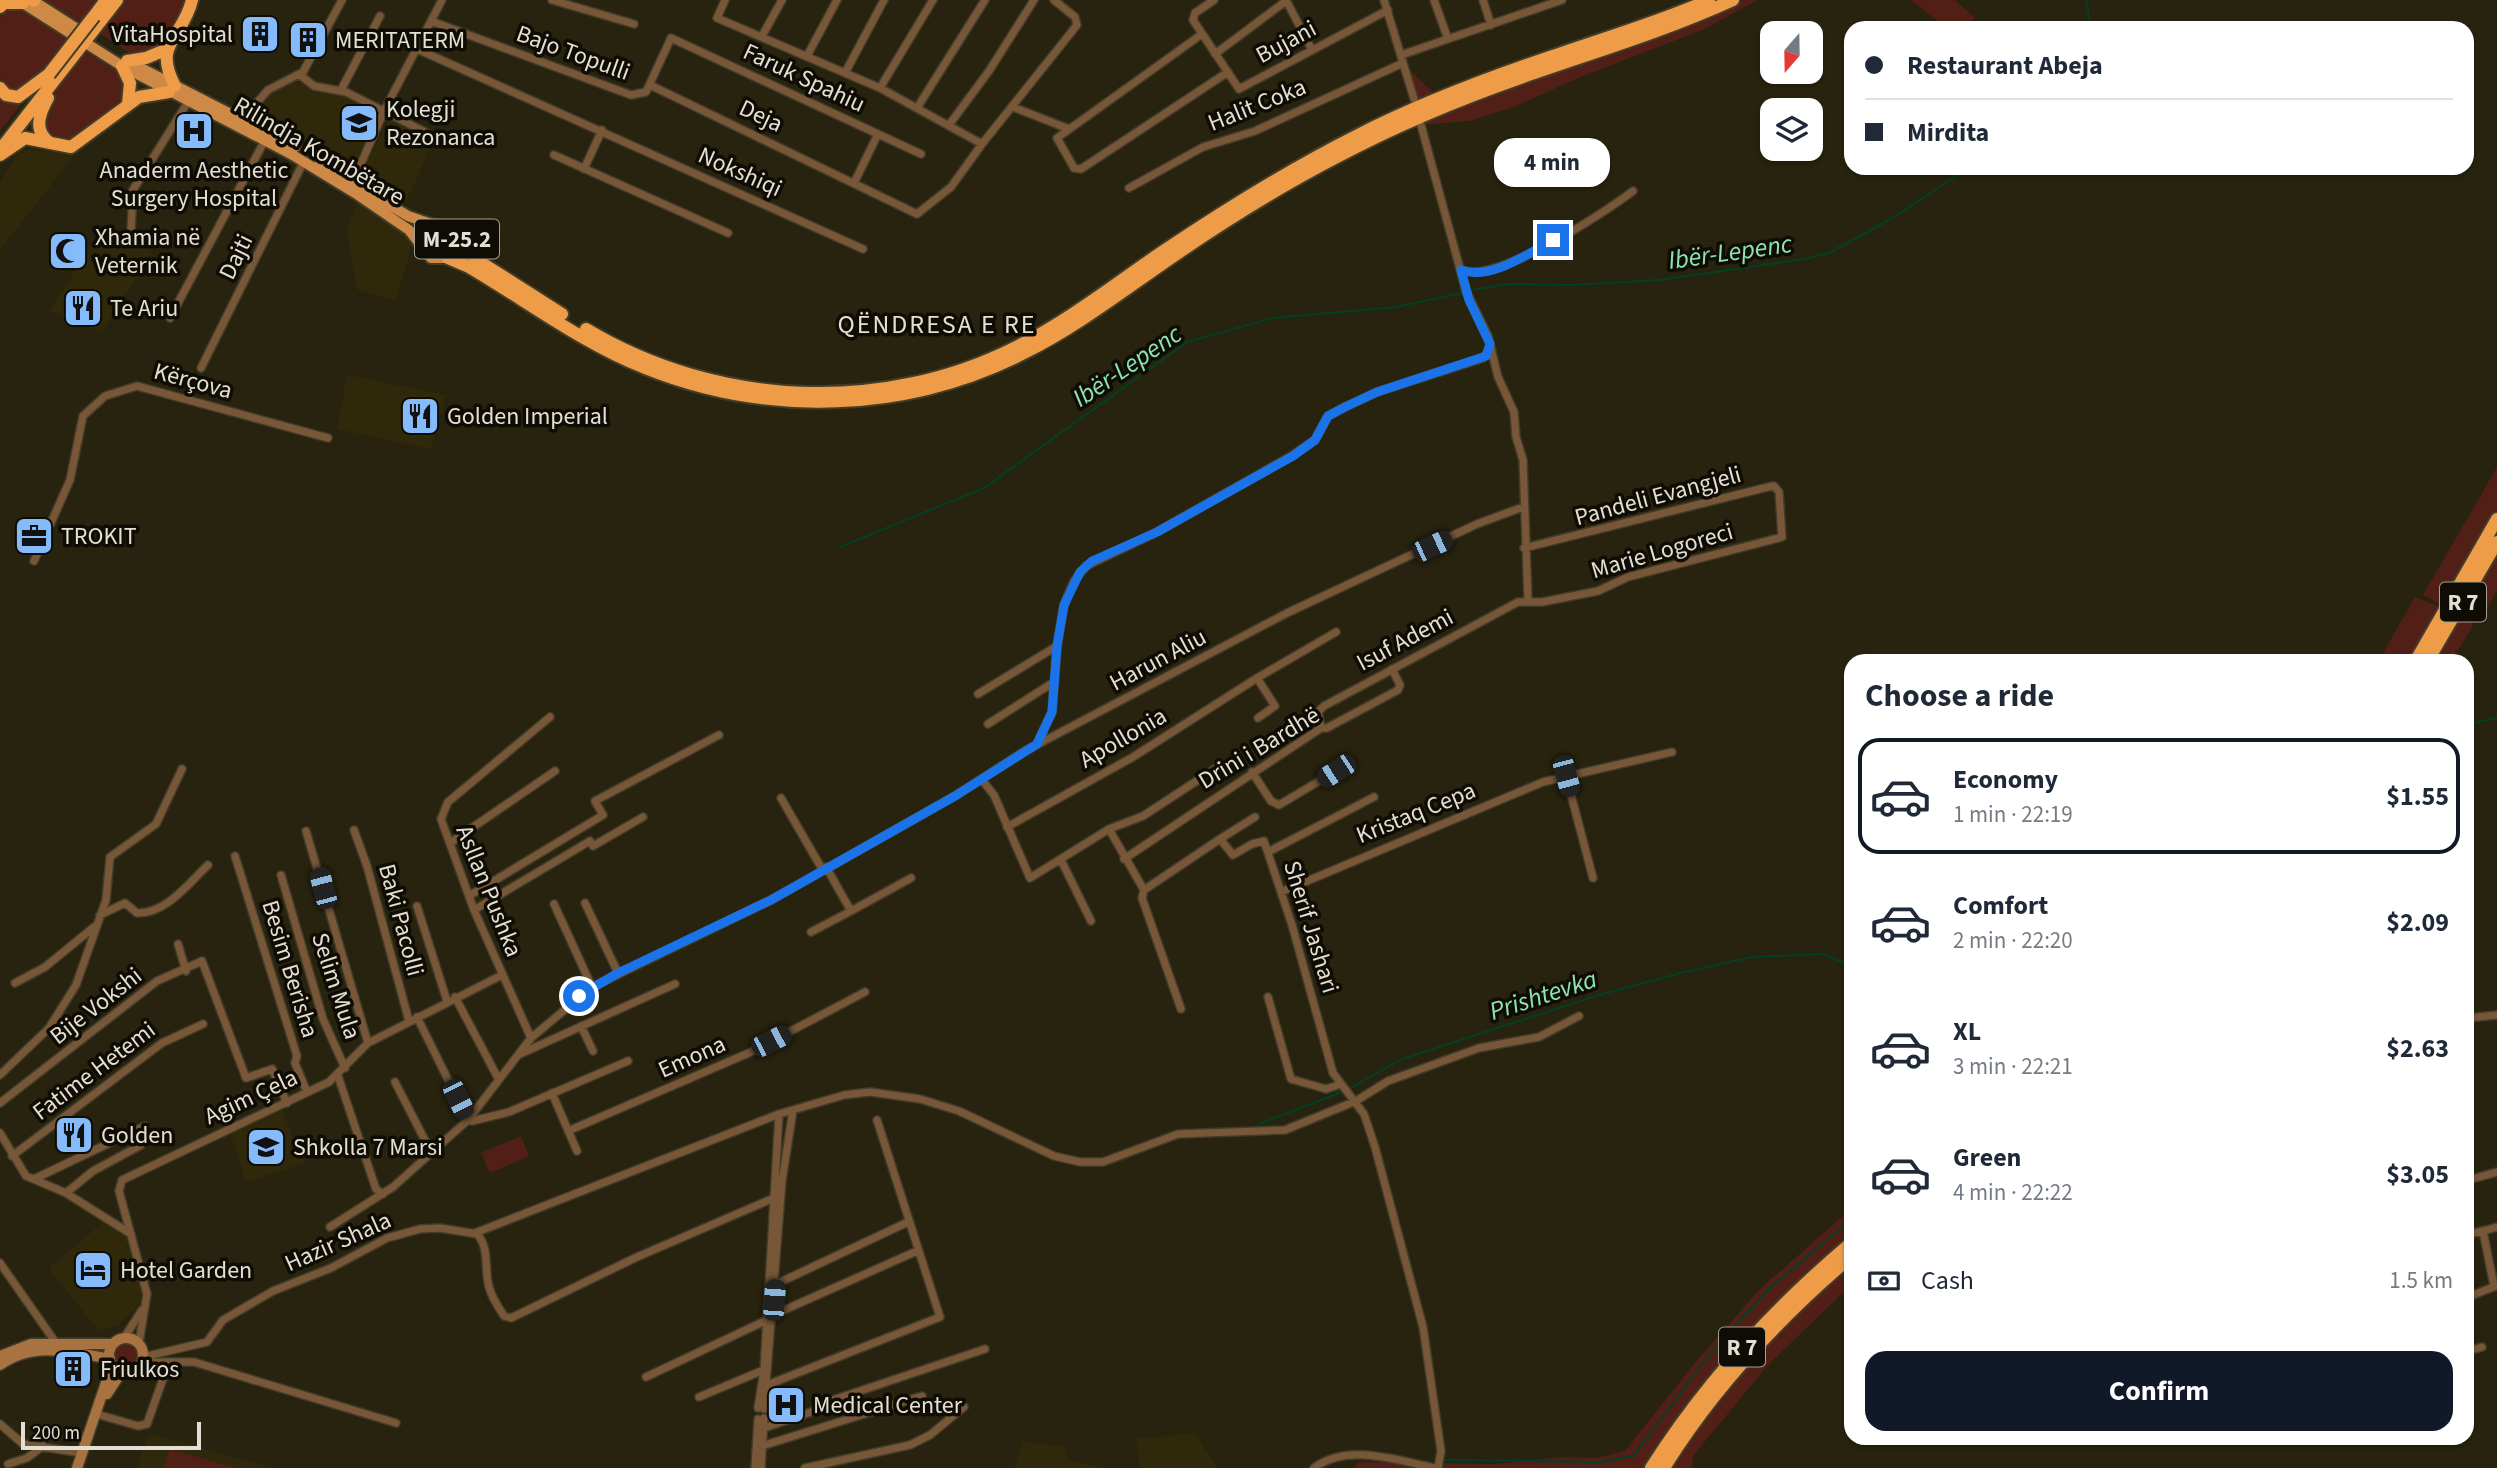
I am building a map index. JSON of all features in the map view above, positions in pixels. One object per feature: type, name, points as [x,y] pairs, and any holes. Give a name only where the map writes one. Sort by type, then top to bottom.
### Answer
[{"type":"highway","points":[[0,153],[106,0]]},
{"type":"highway","points":[[0,137],[87,39],[117,0]]},
{"type":"highway","points":[[0,153],[25,138],[54,145],[75,146],[128,104],[148,94],[171,90],[166,50],[192,0]]},
{"type":"highway","points":[[457,240],[477,260],[594,334],[677,371],[731,385],[786,393],[847,393],[895,387],[953,373],[1018,346],[1066,318],[1247,196],[1393,118],[1476,83],[1709,0]]},
{"type":"highway","points":[[448,258],[469,267],[616,355],[695,386],[749,397],[806,402],[867,400],[918,391],[989,369],[1039,345],[1252,205],[1390,131],[1498,86],[1654,33],[1733,0]]},
{"type":"highway","points":[[0,7],[4,3],[28,1]]},
{"type":"highway","points":[[128,104],[130,83],[124,64],[166,50]]},
{"type":"highway","points":[[0,88],[6,95],[18,97],[52,77]]},
{"type":"highway","points":[[52,77],[38,122],[44,139],[54,145]]},
{"type":"highway","name":"R 7","points":[[2420,654],[2497,519]]},
{"type":"highway","name":"R 7","points":[[2432,654],[2497,542]]},
{"type":"highway","name":"R 7","points":[[1651,1468],[1684,1418],[1733,1357],[1786,1300],[1844,1249]]},
{"type":"highway","name":"R 7","points":[[1664,1468],[1693,1424],[1749,1355],[1794,1307],[1844,1263]]},
{"type":"main road","points":[[28,1],[124,64],[171,90]]},
{"type":"main road","name":"Rilindja Kombëtare","points":[[171,90],[188,102],[304,161],[402,224],[421,245]]},
{"type":"main road","name":"Rilindja Kombëtare","points":[[171,90],[218,107],[353,182],[408,216],[434,225]]},
{"type":"main road","name":"M-25.2","points":[[434,225],[449,227],[457,240],[455,250],[448,258],[431,258],[421,245],[425,230],[434,225]]},
{"type":"street","points":[[242,120],[268,90],[300,75],[307,67],[342,0]]},
{"type":"street","points":[[353,182],[384,111],[442,0]]},
{"type":"street","points":[[552,0],[634,24]]},
{"type":"street","points":[[725,0],[717,18],[880,88],[982,144],[1077,25],[1078,20],[1066,3],[1054,0]]},
{"type":"street","points":[[762,36],[782,0]]},
{"type":"street","points":[[807,56],[837,0]]},
{"type":"street","points":[[845,73],[884,0]]},
{"type":"street","points":[[880,88],[933,0]]},
{"type":"street","points":[[917,108],[985,0]]},
{"type":"street","points":[[949,125],[989,71],[1034,0]]},
{"type":"street","points":[[1202,34],[1057,138],[1079,170],[1228,72],[1193,20],[1194,15],[1214,0]]},
{"type":"street","points":[[1384,0],[1414,100]]},
{"type":"street","points":[[1434,0],[1448,39]]},
{"type":"street","points":[[1483,0],[1491,24]]},
{"type":"street","points":[[1532,0],[1535,9]]},
{"type":"street","name":"Halit Coka","points":[[1129,188],[1203,147],[1255,131],[1448,39],[1562,0]]},
{"type":"street","points":[[1216,54],[1286,1],[1312,50]]},
{"type":"street","name":"Bujani","points":[[1228,72],[1239,89],[1388,10]]},
{"type":"street","points":[[341,90],[380,16]]},
{"type":"street","name":"Bajo Topulli","points":[[431,21],[622,93],[642,94],[650,85],[671,38]]},
{"type":"street","name":"Faruk Spahiu","points":[[671,38],[921,154]]},
{"type":"street","name":"Nokshiqi","points":[[417,49],[863,248]]},
{"type":"street","points":[[300,75],[314,86],[341,90],[437,138]]},
{"type":"street","name":"Deja","points":[[650,85],[855,181],[917,214],[951,187],[982,144]]},
{"type":"street","points":[[131,230],[133,191],[188,102]]},
{"type":"street","points":[[1013,107],[1069,129]]},
{"type":"street","points":[[1421,125],[1469,300],[1488,336],[1514,412],[1516,437],[1522,460],[1528,600]]},
{"type":"street","points":[[584,169],[601,130]]},
{"type":"street","points":[[855,181],[878,134]]},
{"type":"street","points":[[170,318],[265,140]]},
{"type":"street","points":[[554,155],[728,233]]},
{"type":"street","name":"Dajti","points":[[201,368],[304,161]]},
{"type":"street","points":[[1461,270],[1480,272],[1508,264],[1591,222],[1633,191]]},
{"type":"street","points":[[1037,744],[1052,712],[1057,646],[1070,590],[1086,566],[1157,532],[1293,456],[1315,440],[1328,416],[1377,392],[1483,358],[1491,349]]},
{"type":"street","name":"Kërçova","points":[[34,561],[70,480],[83,416],[105,396],[137,386],[328,438]]},
{"type":"street","name":"Pandeli Evangjeli","points":[[1524,548],[1768,487],[1777,488],[1782,511]]},
{"type":"street","name":"Harun Aliu","points":[[330,1227],[383,1194],[468,1120],[531,1038],[592,987],[764,903],[982,780],[1037,744],[1306,604],[1477,524],[1523,507]]},
{"type":"street","name":"Marie Logoreci","points":[[1528,600],[1542,602],[1598,591],[1628,577],[1779,538],[1783,535],[1782,511]]},
{"type":"street","name":"Isuf Ademi","points":[[1321,728],[1320,709],[1492,615],[1528,600]]},
{"type":"street","name":"Apollonia","points":[[1007,827],[1133,757],[1256,678],[1336,632]]},
{"type":"street","points":[[978,694],[1057,646]]},
{"type":"street","name":"Drini i Bardhë","points":[[1124,859],[1321,728],[1327,728],[1398,690],[1400,685],[1392,669]]},
{"type":"street","points":[[1256,678],[1275,706],[1258,718]]},
{"type":"street","points":[[988,724],[1054,682]]},
{"type":"street","name":"Asllan Pushka","points":[[531,1038],[474,910],[440,818],[444,807],[550,717]]},
{"type":"street","points":[[469,896],[603,816],[595,801],[719,735]]},
{"type":"street","name":"Kristaq Cepa","points":[[1281,891],[1442,823],[1566,776],[1672,752]]},
{"type":"street","points":[[982,780],[994,795],[1028,878],[1110,829],[1143,816],[1221,765]]},
{"type":"street","points":[[0,1075],[53,1022],[79,978],[94,926],[108,892],[110,856],[156,824],[182,769]]},
{"type":"street","points":[[450,842],[555,771]]},
{"type":"street","points":[[1252,772],[1271,801],[1279,805],[1336,771]]},
{"type":"street","points":[[1566,776],[1593,878]]},
{"type":"street","points":[[1268,852],[1374,797]]},
{"type":"street","points":[[781,798],[850,911]]},
{"type":"street","points":[[474,910],[590,841],[593,846],[643,817]]},
{"type":"street","points":[[1143,890],[1255,817]]},
{"type":"street","points":[[1110,829],[1143,890],[1142,898],[1181,1009]]},
{"type":"street","name":"Baki Pacolli","points":[[354,830],[367,866],[409,1021]]},
{"type":"street","points":[[306,831],[368,1043]]},
{"type":"street","name":"Sherif Jashari","points":[[1220,839],[1233,855],[1238,855],[1252,844],[1264,841],[1333,1073],[1356,1101],[1368,1123],[1423,1327],[1441,1451],[1437,1468]]},
{"type":"street","name":"Besim Berisha","points":[[235,856],[297,1056],[295,1063],[307,1092]]},
{"type":"street","points":[[1061,860],[1090,921]]},
{"type":"street","points":[[100,915],[125,903],[137,913],[152,911],[178,893],[208,865]]},
{"type":"street","name":"Selim Mula","points":[[281,875],[323,1019],[345,1068]]},
{"type":"street","points":[[811,932],[911,878]]},
{"type":"street","points":[[585,902],[618,973]]},
{"type":"street","points":[[554,904],[592,987]]},
{"type":"street","points":[[417,906],[447,1001]]},
{"type":"street","points":[[15,983],[45,967],[94,926]]},
{"type":"street","points":[[178,944],[186,971],[202,961],[246,1078],[272,1069],[287,1102]]},
{"type":"street","name":"Bije Vokshi","points":[[0,1103],[157,981],[186,971]]},
{"type":"street","name":"Agim Çela","points":[[139,1343],[147,1294],[119,1191],[122,1180],[338,1076],[368,1043],[502,975]]},
{"type":"street","points":[[516,1055],[675,984]]},
{"type":"street","name":"Emona","points":[[568,1130],[751,1052],[865,992]]},
{"type":"street","points":[[455,997],[498,1078]]},
{"type":"street","points":[[1268,997],[1291,1079],[1326,1089],[1345,1088]]},
{"type":"street","points":[[2474,1017],[2497,1014]]},
{"type":"street","points":[[775,1198],[637,1257],[510,1318],[504,1316],[492,1298],[487,1279],[484,1241],[475,1233],[779,1114],[845,1095],[881,1092],[949,1107],[1054,1156],[1080,1162],[1103,1162],[1178,1134],[1285,1130],[1356,1101],[1388,1081],[1479,1048],[1539,1037],[1579,1016]]},
{"type":"street","points":[[417,1017],[468,1120],[481,1121],[509,1112],[628,1061]]},
{"type":"street","name":"Fatime Hetemi","points":[[12,1156],[162,1042],[203,1024]]},
{"type":"street","points":[[581,1026],[593,1051]]},
{"type":"street","points":[[338,1076],[376,1189],[383,1194]]},
{"type":"street","points":[[395,1082],[431,1152]]},
{"type":"street","points":[[552,1093],[577,1151]]},
{"type":"street","points":[[755,1468],[771,1317],[775,1198],[793,1110]]},
{"type":"street","points":[[772,1286],[780,1170],[779,1114]]},
{"type":"street","points":[[767,1385],[940,1317],[877,1120]]},
{"type":"street","points":[[34,1179],[145,1126]]},
{"type":"street","points":[[0,1133],[26,1176],[66,1193],[132,1234]]},
{"type":"street","points":[[66,1193],[86,1176],[141,1146]]},
{"type":"street","points":[[2474,1178],[2497,1172]]},
{"type":"street","points":[[772,1286],[908,1222]]},
{"type":"street","points":[[2474,1233],[2497,1227]]},
{"type":"street","name":"Hazir Shala","points":[[142,1360],[207,1342],[223,1320],[273,1291],[331,1268],[387,1238],[420,1229],[459,1229],[475,1233]]},
{"type":"street","points":[[2474,1295],[2495,1286],[2483,1231]]},
{"type":"street","points":[[646,1377],[917,1251]]},
{"type":"street","points":[[0,1263],[56,1343]]},
{"type":"street","points":[[0,1356],[22,1346],[56,1343],[113,1344],[124,1338],[145,1306]]},
{"type":"street","points":[[0,1365],[16,1355],[39,1350],[76,1352],[111,1362],[122,1371],[134,1370],[142,1360],[139,1343],[124,1338]]},
{"type":"street","points":[[77,1468],[111,1362],[113,1344]]},
{"type":"street","points":[[2474,1349],[2482,1347]]},
{"type":"street","points":[[764,1429],[811,1412],[830,1401],[985,1349]]},
{"type":"street","points":[[142,1360],[194,1362],[396,1423]]},
{"type":"street","points":[[100,1415],[138,1426],[147,1424],[169,1362]]},
{"type":"street","points":[[761,1409],[767,1385],[766,1369]]},
{"type":"street","points":[[699,1397],[766,1369]]},
{"type":"street","points":[[83,1468],[109,1388],[122,1371]]},
{"type":"street","points":[[762,1446],[922,1396]]},
{"type":"street","points":[[805,1468],[910,1445],[930,1435],[964,1406]]},
{"type":"street","points":[[761,1419],[764,1429],[761,1468]]},
{"type":"street","points":[[0,1424],[7,1427],[19,1442],[82,1453]]},
{"type":"street","points":[[8,1464],[27,1458],[43,1446]]},
{"type":"street","points":[[1314,1468],[1331,1457],[1348,1454],[1437,1468]]},
{"type":"shaded area","points":[[42,0],[99,0],[82,23]]},
{"type":"shaded area","points":[[125,0],[186,0],[181,15],[159,50],[134,56],[98,32]]},
{"type":"shaded area","points":[[1709,0],[1757,0],[1705,29],[1578,78],[1514,107],[1469,121],[1421,125],[1403,63],[1438,98]]},
{"type":"shaded area","points":[[1911,0],[1955,0],[1975,18],[1972,21],[1937,21]]},
{"type":"shaded area","points":[[5,7],[22,8],[70,39],[30,85],[15,95],[1,83],[0,78],[0,19]]},
{"type":"shaded area","points":[[86,52],[124,76],[128,92],[103,117],[69,143],[46,137],[44,111],[78,58]]},
{"type":"shaded area","points":[[296,82],[343,94],[386,116],[359,175],[310,143],[252,112],[263,99],[289,83]]},
{"type":"shaded area","points":[[0,94],[26,98],[0,131]]},
{"type":"shaded area","points":[[389,118],[433,142],[406,202],[361,176]]},
{"type":"shaded area","points":[[20,149],[75,154],[0,250],[0,183]]},
{"type":"shaded area","points":[[357,202],[403,231],[413,242],[396,300],[357,290],[347,231]]},
{"type":"shaded area","points":[[111,227],[152,252],[102,333],[49,311],[102,230],[106,233]]},
{"type":"shaded area","points":[[347,375],[446,395],[431,449],[337,429]]},
{"type":"shaded area","points":[[2497,467],[2497,590],[2480,622],[2467,617],[2473,626],[2455,654],[2383,654],[2415,597],[2465,617],[2423,595]]},
{"type":"shaded area","name":"Shkolla 7 Marsi","points":[[280,1107],[305,1163],[246,1182],[230,1132]]},
{"type":"shaded area","points":[[521,1136],[529,1156],[490,1173],[481,1153]]},
{"type":"shaded area","points":[[1844,1215],[1844,1292],[1768,1365],[1693,1456],[1692,1468],[1354,1468],[1359,1462],[1495,1464],[1561,1457],[1595,1458],[1625,1451],[1699,1358],[1760,1289]]},
{"type":"shaded area","points":[[106,1220],[127,1236],[144,1300],[118,1325],[99,1330],[50,1271],[51,1266]]},
{"type":"shaded area","points":[[126,1342],[135,1346],[139,1355],[135,1364],[126,1368],[117,1364],[113,1355],[117,1346]]},
{"type":"shaded area","points":[[149,1433],[272,1468],[137,1468]]},
{"type":"shaded area","points":[[1195,1433],[1217,1468],[1140,1468],[1136,1439]]},
{"type":"shaded area","points":[[1023,1441],[1064,1447],[1069,1461],[1106,1468],[1014,1468]]},
{"type":"shaded area","points":[[170,1449],[236,1468],[164,1468]]},
{"type":"waterway","name":"Ibër-Lepenc","points":[[2086,0],[2090,21]]},
{"type":"waterway","name":"Ibër-Lepenc","points":[[1471,290],[1509,284],[1571,285],[1659,280],[1805,259],[1831,252],[1889,220],[1958,175]]},
{"type":"waterway","name":"Ibër-Lepenc","points":[[840,547],[984,488],[1187,342],[1273,318],[1396,307],[1462,293]]},
{"type":"waterway","name":"Prishtevka","points":[[2474,723],[2497,718]]},
{"type":"waterway","name":"Prishtevka","points":[[1349,1089],[1402,1059],[1599,995],[1681,973],[1752,957],[1823,954],[1844,963]]},
{"type":"waterway","name":"Prishtevka","points":[[1257,1125],[1344,1091]]},
{"type":"waterway","points":[[1444,1460],[1599,1462],[1633,1456],[1714,1349],[1772,1286],[1844,1226]]},
{"type":"place","name":"VitaHospital","points":[[260,34]]},
{"type":"place","name":"MERITATERM","points":[[308,40]]},
{"type":"place","name":"Kolegji Rezonanca","points":[[359,123]]},
{"type":"place","name":"Anaderm Aesthetic Surgery Hospital","points":[[194,131]]},
{"type":"place","name":"Xhamia në Veternik","points":[[68,251]]},
{"type":"place","name":"Te Ariu","points":[[83,308]]},
{"type":"place","name":"Golden Imperial","points":[[420,416]]},
{"type":"place","name":"TROKIT","points":[[34,536]]},
{"type":"place","name":"Golden","points":[[74,1135]]},
{"type":"place","name":"Shkolla 7 Marsi","points":[[266,1147]]},
{"type":"place","name":"Hotel Garden","points":[[93,1270]]},
{"type":"place","name":"Friulkos","points":[[73,1369]]},
{"type":"place","name":"Medical Center","points":[[786,1405]]},
{"type":"district","name":"QËNDRESA E RE","points":[[937,324]]},
{"type":"route","points":[[579,996],[618,973],[771,900],[955,796],[1037,744],[1052,712],[1057,646],[1064,605],[1074,581],[1086,566],[1098,557],[1157,532],[1225,496],[1293,456],[1315,440],[1328,416],[1345,407],[1377,392],[1486,356],[1491,349],[1488,336],[1469,300],[1461,270],[1472,273],[1508,264],[1553,240]]}]
